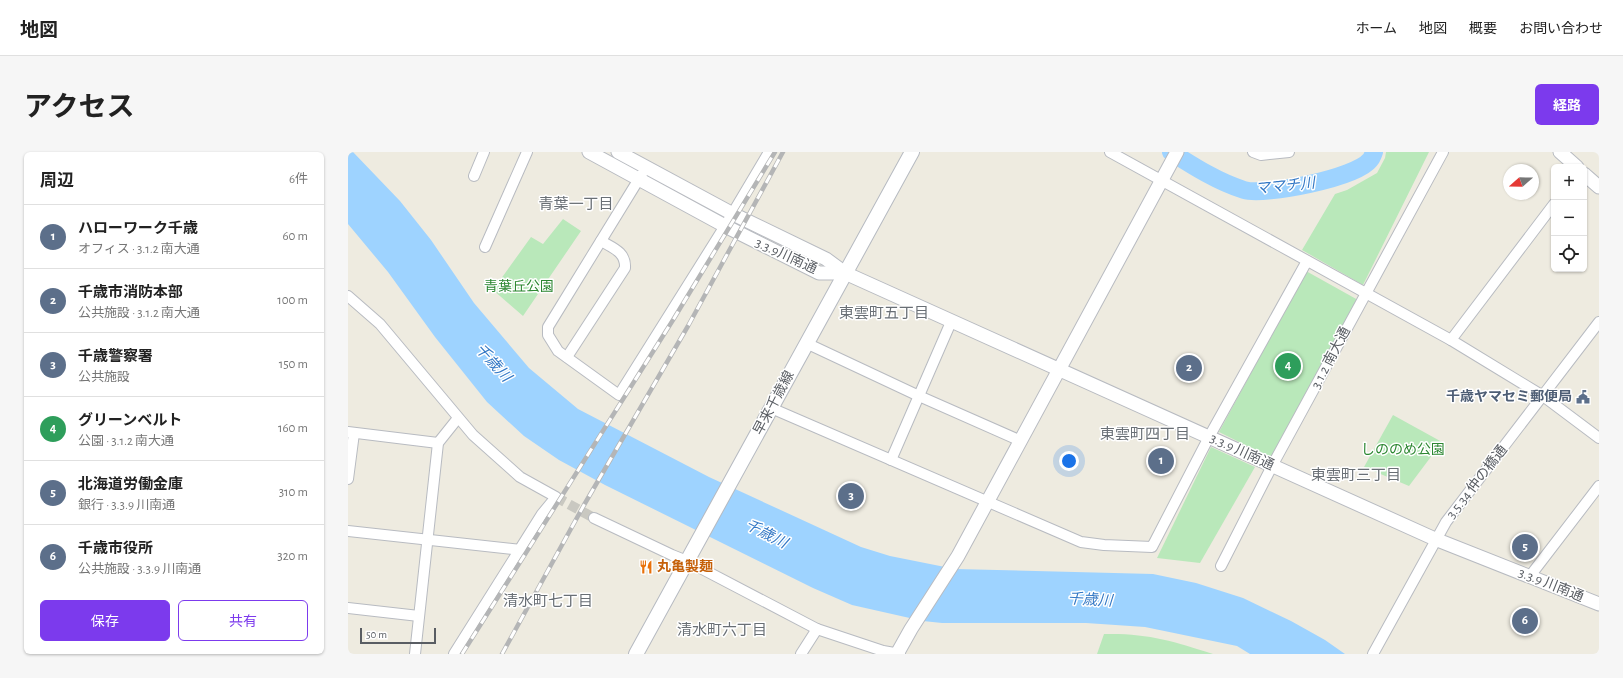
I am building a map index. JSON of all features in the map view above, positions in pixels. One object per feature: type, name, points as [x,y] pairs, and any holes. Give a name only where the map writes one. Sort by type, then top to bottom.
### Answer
[{"type":"main road","name":"早来千歳線","points":[[636,654],[912,152]]},
{"type":"street","points":[[474,176],[484,152]]},
{"type":"street","points":[[485,246],[527,152]]},
{"type":"street","name":"3.3.9川南通","points":[[589,152],[726,226],[819,273],[845,273]]},
{"type":"street","name":"3.3.9川南通","points":[[618,152],[732,214],[826,259],[845,273]]},
{"type":"street","points":[[645,167],[548,327],[548,335],[558,351],[619,395],[726,226],[769,152]]},
{"type":"street","points":[[1110,152],[1451,340],[1543,396],[1599,438]]},
{"type":"street","points":[[1253,152],[1261,155],[1289,152]]},
{"type":"street","name":"3.1.2 南大通","points":[[1221,566],[1272,466],[1443,152]]},
{"type":"street","points":[[1560,152],[1574,164]]},
{"type":"street","points":[[594,518],[672,555],[689,556],[817,629],[883,651],[898,654],[911,629],[958,556],[1175,156]]},
{"type":"street","points":[[1587,177],[1599,187]]},
{"type":"street","points":[[1451,340],[1551,208]]},
{"type":"street","points":[[567,358],[625,268],[624,258],[619,251],[601,241]]},
{"type":"street","points":[[771,408],[987,503],[1081,542],[1104,545],[1152,547],[1209,437],[1307,261]]},
{"type":"street","name":"3.3.9 川南通","points":[[845,273],[1435,539],[1599,604]]},
{"type":"street","points":[[348,296],[380,324],[473,434],[520,477],[556,497],[542,514],[521,550],[454,654]]},
{"type":"street","points":[[892,460],[951,322]]},
{"type":"street","name":"3.5.34 仲の橋通","points":[[1373,654],[1435,539],[1446,522],[1599,322]]},
{"type":"street","points":[[806,343],[919,396],[1021,440]]},
{"type":"street","points":[[415,654],[438,443],[458,418]]},
{"type":"street","points":[[348,479],[351,432],[438,443]]},
{"type":"street","points":[[1530,576],[1599,486]]},
{"type":"street","points":[[348,531],[521,550]]},
{"type":"street","points":[[348,608],[419,616]]},
{"type":"street","points":[[801,654],[817,629]]},
{"type":"green space","points":[[1386,152],[1429,152],[1363,285],[1302,250],[1335,194],[1347,190],[1377,173],[1385,158]]},
{"type":"green space","name":"青葉丘公園","points":[[563,219],[581,231],[523,316],[493,290],[531,237],[543,244]]},
{"type":"green space","points":[[1306,271],[1358,300],[1271,458],[1219,432]]},
{"type":"green space","name":"しののめ公園","points":[[1393,415],[1442,442],[1409,486],[1364,467]]},
{"type":"green space","points":[[1211,447],[1255,467],[1200,563],[1157,558]]},
{"type":"green space","points":[[1104,634],[1147,636],[1185,645],[1213,654],[1097,654]]},
{"type":"water","name":"千歳川","points":[[348,152],[353,152],[400,201],[431,240],[474,303],[529,368],[578,409],[709,477],[861,547],[890,556],[955,569],[1153,574],[1196,583],[1243,598],[1291,621],[1325,640],[1345,654],[1250,654],[1237,646],[1145,627],[1086,623],[942,623],[923,621],[852,605],[813,588],[605,485],[559,460],[524,436],[487,402],[435,337],[388,272],[348,224]]},
{"type":"waterway","name":"ママチ川","points":[[1171,152],[1225,183],[1244,190],[1255,191],[1289,188],[1330,179],[1361,167],[1370,160],[1374,152]]},
{"type":"tunnel","points":[[556,497],[594,518]]},
{"type":"railway","points":[[462,654],[673,320],[775,152]]},
{"type":"railway","points":[[502,654],[584,505],[688,326],[783,152]]},
{"type":"place","name":"グリーンベルト","points":[[1288,366]]},
{"type":"place","name":"千歳市消防本部","points":[[1189,368]]},
{"type":"place","name":"千歳ヤマセミ郵便局","points":[[1583,397]]},
{"type":"place","name":"ハローワーク千歳","points":[[1161,461]]},
{"type":"place","name":"千歳警察署","points":[[851,496]]},
{"type":"place","name":"北海道労働金庫","points":[[1525,547]]},
{"type":"place","name":"丸亀製麺","points":[[646,567]]},
{"type":"place","name":"千歳市役所","points":[[1525,621]]},
{"type":"district","name":"青葉一丁目","points":[[576,204]]},
{"type":"district","name":"東雲町五丁目","points":[[884,313]]},
{"type":"district","name":"東雲町四丁目","points":[[1145,434]]},
{"type":"district","name":"東雲町三丁目","points":[[1356,475]]},
{"type":"district","name":"清水町七丁目","points":[[548,601]]},
{"type":"district","name":"清水町六丁目","points":[[722,630]]}]
